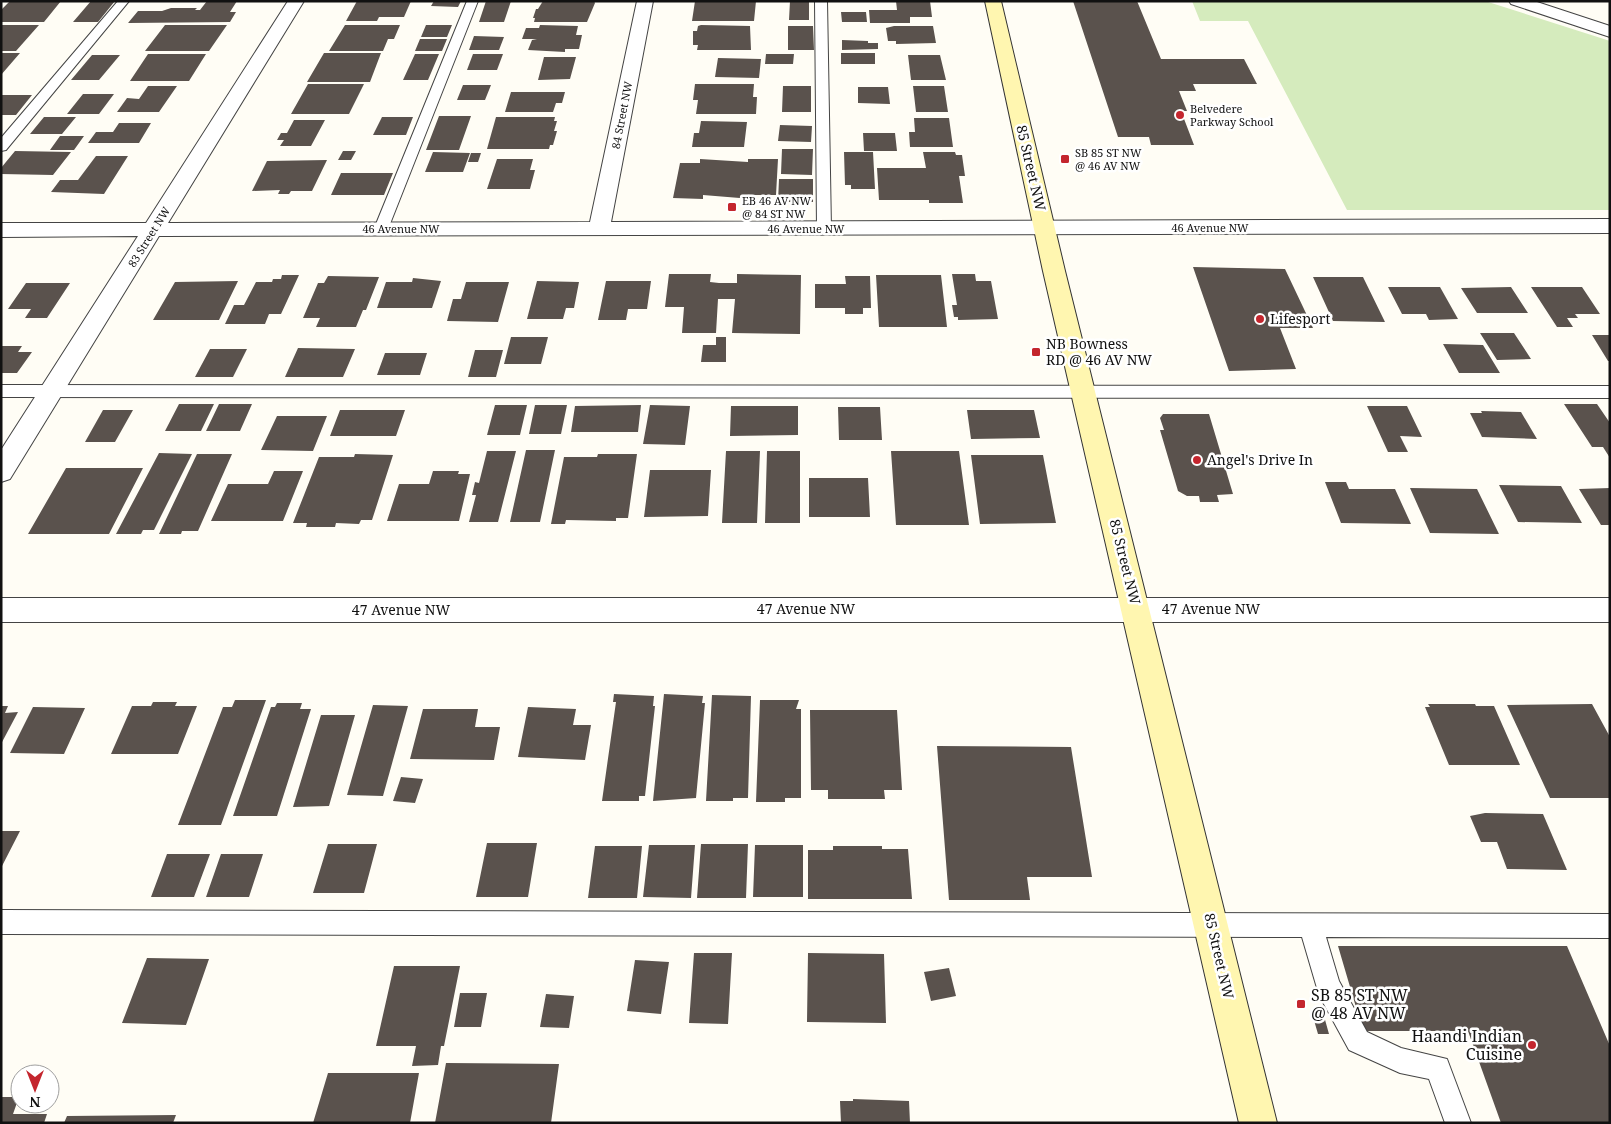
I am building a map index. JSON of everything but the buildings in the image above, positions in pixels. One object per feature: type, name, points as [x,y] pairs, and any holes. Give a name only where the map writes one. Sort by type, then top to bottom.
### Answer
[{"type":"street","name":"83 Street NW","points":[[1,472],[296,1]]},
{"type":"street","name":"84 Street NW","points":[[599,229],[645,1]]},
{"type":"street","name":"85 Street NW","points":[[993,1],[1082,390],[1212,924],[1258,1123]]},
{"type":"street","points":[[1517,1],[1610,32]]},
{"type":"street","name":"46 Avenue NW","points":[[1,230],[1045,229],[1610,226]]},
{"type":"street","name":"47 Avenue NW","points":[[1,610],[1610,610]]},
{"type":"lane","points":[[1,148],[124,1]]},
{"type":"lane","points":[[380,229],[473,1]]},
{"type":"lane","points":[[821,1],[824,229]]},
{"type":"lane","points":[[1,390],[1610,392]]},
{"type":"lane","points":[[1,922],[1610,926]]},
{"type":"lane","points":[[1310,925],[1328,986],[1358,1041],[1400,1060],[1438,1068],[1458,1123]]},
{"type":"green space","points":[[1192,1],[1485,1],[1610,41],[1610,210],[1347,210],[1248,21],[1200,21]]},
{"type":"place","name":"Belvedere Parkway School","points":[[1180,115]]},
{"type":"place","name":"SB 85 ST NW @ 46 AV NW","points":[[1065,159]]},
{"type":"place","name":"EB 46 AV NW @ 84 ST NW","points":[[732,207]]},
{"type":"place","name":"Lifesport","points":[[1260,319]]},
{"type":"place","name":"NB Bowness RD @ 46 AV NW","points":[[1036,352]]},
{"type":"place","name":"Angel's Drive In","points":[[1197,460]]},
{"type":"place","name":"SB 85 ST NW @ 48 AV NW","points":[[1301,1004]]},
{"type":"place","name":"Haandi Indian Cuisine","points":[[1532,1045]]}]
